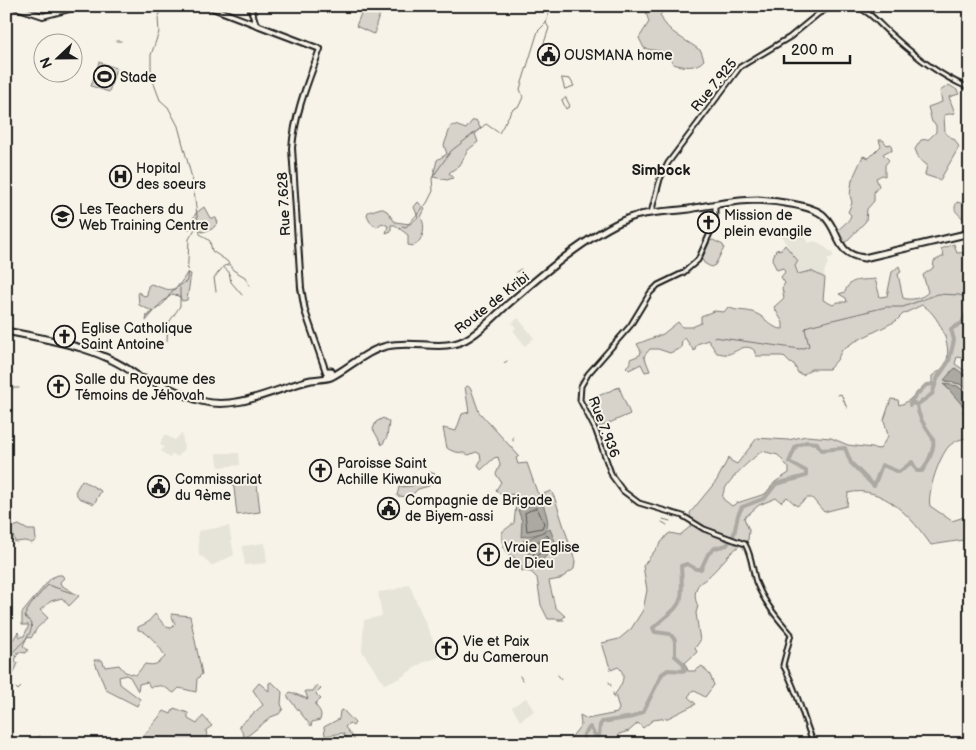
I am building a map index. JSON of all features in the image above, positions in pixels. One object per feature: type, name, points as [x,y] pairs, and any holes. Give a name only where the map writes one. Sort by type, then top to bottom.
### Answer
[{"type":"main road","points":[[13,6],[43,16],[81,6]]},
{"type":"main road","points":[[207,6],[256,25]]},
{"type":"main road","points":[[250,6],[256,25]]},
{"type":"main road","name":"Rue 7.628","points":[[256,25],[320,49],[301,99],[292,148],[301,288],[312,330],[329,373]]},
{"type":"main road","name":"Route de Kribi","points":[[6,331],[67,344],[122,366],[140,378],[209,402],[234,401],[265,396],[329,373],[343,370],[373,351],[390,345],[410,343],[445,346],[457,344],[484,327],[562,260],[591,239],[626,220],[650,213],[758,200],[813,210],[828,221],[846,251],[864,258],[970,233]]},
{"type":"street","name":"Rue 7.925","points":[[650,213],[660,179],[668,163],[734,73],[751,59],[790,37],[818,14],[833,6]]},
{"type":"street","points":[[854,6],[867,12],[894,38],[949,79],[965,86],[970,84]]},
{"type":"street","name":"Rue 7.936","points":[[715,205],[716,216],[713,228],[698,260],[688,269],[658,285],[650,292],[634,321],[588,374],[581,386],[580,395],[596,431],[612,476],[622,492],[639,503],[683,516],[704,529],[736,539],[747,548],[761,590],[769,607],[791,634],[783,665],[792,680],[803,720],[814,744]]},
{"type":"shaded area","points":[[368,6],[379,6],[381,12],[376,24],[376,32],[373,34],[356,26],[362,11]]},
{"type":"shaded area","points":[[641,6],[664,6],[664,11],[660,15],[667,27],[701,51],[704,60],[697,65],[681,66],[673,64],[662,51],[644,48],[639,38],[649,22],[645,9]]},
{"type":"shaded area","name":"Stade","points":[[99,62],[116,68],[109,92],[91,86]]},
{"type":"shaded area","points":[[949,85],[957,90],[959,94],[949,97],[955,113],[944,115],[945,133],[955,140],[959,147],[940,180],[925,175],[927,165],[919,159],[915,149],[921,140],[929,139],[936,132],[936,125],[932,122],[928,107],[942,102],[940,91]]},
{"type":"shaded area","points":[[476,120],[481,129],[475,134],[478,142],[468,150],[460,165],[449,173],[453,178],[447,180],[433,177],[437,160],[447,154],[444,145],[451,126],[455,125],[466,129],[472,121]]},
{"type":"shaded area","points":[[879,140],[883,140],[887,145],[891,144],[892,151],[883,154],[889,160],[885,165],[885,176],[882,175],[876,178],[879,186],[874,192],[874,201],[867,209],[866,221],[840,248],[835,236],[851,215],[848,212],[852,203],[850,195],[852,180],[863,156],[869,158],[881,146]]},
{"type":"shaded area","points":[[418,202],[425,209],[421,217],[424,229],[420,240],[414,246],[408,245],[408,235],[395,225],[391,225],[391,231],[386,233],[388,226],[382,223],[377,227],[371,223],[367,215],[368,212],[381,208],[387,211],[395,222],[410,224],[418,217],[414,207]]},
{"type":"shaded area","points":[[957,202],[970,206],[970,237],[966,223],[956,211],[955,206]]},
{"type":"shaded area","points":[[204,207],[210,218],[216,218],[218,223],[212,229],[202,232],[197,227],[188,229],[196,213]]},
{"type":"shaded area","points":[[801,231],[809,243],[814,241],[820,243],[833,254],[833,257],[827,259],[828,262],[824,272],[825,278],[811,271],[799,274],[795,266],[797,261],[780,234],[780,232]]},
{"type":"shaded area","points":[[713,240],[723,245],[724,248],[715,265],[711,267],[704,263],[702,259],[710,241]]},
{"type":"shaded area","points":[[954,244],[957,253],[970,252],[970,325],[968,327],[970,359],[957,357],[955,364],[970,374],[970,379],[951,371],[946,381],[960,384],[970,390],[970,395],[957,386],[944,385],[956,396],[963,406],[970,408],[970,412],[963,411],[967,428],[970,429],[970,442],[967,438],[960,440],[953,443],[945,451],[932,484],[930,506],[952,521],[970,515],[970,539],[931,545],[896,506],[873,494],[861,492],[848,493],[847,506],[824,512],[812,498],[807,498],[797,506],[787,497],[781,502],[776,498],[759,505],[744,518],[749,530],[748,540],[736,548],[700,583],[696,591],[695,597],[698,606],[696,613],[700,641],[695,648],[697,652],[685,663],[688,671],[695,671],[702,666],[710,675],[714,685],[705,697],[693,690],[688,697],[696,704],[668,718],[653,720],[643,728],[638,723],[629,731],[619,734],[616,744],[566,744],[581,725],[580,715],[587,719],[617,713],[619,709],[615,694],[621,684],[623,673],[618,667],[611,670],[602,643],[619,639],[631,629],[643,610],[647,590],[643,566],[667,535],[670,533],[680,535],[691,526],[690,513],[717,480],[729,457],[731,461],[737,464],[757,438],[788,440],[806,436],[831,438],[848,445],[880,449],[888,436],[884,420],[891,399],[898,400],[899,405],[909,400],[923,386],[932,383],[932,376],[940,371],[946,363],[948,356],[943,331],[933,315],[922,305],[903,314],[896,321],[852,343],[842,350],[837,360],[829,369],[811,369],[803,375],[798,373],[794,364],[790,363],[783,356],[756,356],[754,350],[748,347],[729,354],[717,353],[708,340],[697,344],[694,351],[685,338],[682,340],[681,348],[670,353],[658,349],[650,349],[644,356],[650,371],[645,372],[641,364],[629,370],[626,367],[630,363],[630,359],[640,355],[641,351],[637,344],[663,334],[678,322],[682,327],[692,327],[701,323],[701,316],[714,311],[724,312],[728,307],[755,313],[773,326],[783,329],[783,323],[774,307],[784,298],[782,288],[785,283],[781,277],[785,272],[783,268],[777,270],[772,260],[776,250],[782,249],[785,245],[798,261],[795,266],[798,274],[811,271],[825,278],[823,300],[833,305],[838,302],[847,302],[846,298],[839,294],[845,292],[850,284],[857,281],[875,279],[880,297],[887,296],[892,272],[899,266],[901,272],[898,274],[903,298],[913,299],[923,296],[928,292],[923,275],[933,268],[934,261],[944,256],[941,249]],"holes":[[[762,451],[778,455],[789,468],[789,473],[775,482],[765,494],[732,506],[723,499],[723,494],[731,480]]]},
{"type":"shaded area","points":[[187,273],[191,274],[187,300],[182,301],[180,297],[173,294],[161,303],[146,321],[147,315],[152,311],[139,305],[138,292],[144,296],[147,295],[148,286],[151,284],[168,289],[175,288]]},
{"type":"shaded area","points":[[518,318],[534,338],[525,346],[513,330],[516,328],[512,323]]},
{"type":"shaded area","points":[[468,386],[471,389],[479,412],[519,456],[516,458],[518,464],[527,463],[537,492],[540,495],[551,491],[555,499],[575,561],[574,569],[560,579],[549,581],[555,607],[565,616],[562,619],[548,619],[541,605],[537,578],[531,572],[522,571],[520,562],[504,549],[502,532],[514,523],[516,505],[513,494],[502,496],[496,490],[501,482],[496,474],[500,465],[498,457],[494,458],[481,470],[478,465],[481,460],[480,454],[476,452],[469,455],[447,448],[443,428],[456,431],[462,414],[469,412],[465,387]]},
{"type":"shaded area","points":[[619,387],[630,414],[600,427],[589,400]]},
{"type":"shaded area","points":[[383,418],[389,422],[387,437],[382,445],[373,429],[376,422]]},
{"type":"shaded area","points":[[182,433],[184,449],[178,457],[172,454],[170,458],[161,451],[164,447],[160,445],[162,438],[165,435],[175,440]]},
{"type":"shaded area","points":[[216,453],[239,453],[240,465],[219,467]]},
{"type":"shaded area","points":[[430,472],[435,474],[429,486],[418,489],[410,497],[397,496],[399,487],[412,486]]},
{"type":"shaded area","points":[[256,476],[260,512],[237,515],[233,479]]},
{"type":"shaded area","points":[[82,480],[101,491],[94,504],[79,498],[75,492]]},
{"type":"shaded area","points":[[19,525],[28,530],[35,530],[36,540],[32,543],[25,541],[15,542],[12,532],[13,527]]},
{"type":"shaded area","points":[[229,526],[234,555],[211,566],[203,557],[199,556],[198,531]]},
{"type":"shaded area","points":[[265,543],[267,563],[245,565],[242,546]]},
{"type":"shaded area","points":[[62,575],[64,578],[60,582],[61,585],[79,596],[69,606],[62,598],[51,601],[40,610],[48,618],[37,628],[31,638],[27,637],[23,646],[28,650],[26,653],[18,652],[15,661],[18,663],[13,675],[6,673],[8,643],[13,640],[18,632],[20,637],[24,636],[29,625],[22,625],[22,613],[51,578]]},
{"type":"shaded area","points":[[409,584],[440,657],[422,663],[400,678],[384,684],[362,651],[364,620],[382,616],[378,592],[394,590]]},
{"type":"shaded area","points":[[155,614],[166,627],[171,628],[175,624],[171,614],[190,616],[202,674],[197,679],[196,692],[179,688],[174,693],[163,686],[150,687],[147,682],[139,684],[138,691],[130,677],[126,675],[119,677],[120,684],[140,699],[137,706],[106,690],[94,660],[102,660],[105,667],[119,665],[125,672],[136,675],[145,664],[154,665],[160,661],[165,657],[161,649],[150,636],[138,630],[138,627],[147,623]]},
{"type":"shaded area","points":[[272,682],[282,692],[281,704],[283,709],[279,714],[271,717],[245,738],[239,726],[263,705],[253,690],[259,683],[269,691],[269,683]]},
{"type":"shaded area","points":[[317,685],[321,689],[316,694],[321,699],[315,704],[321,713],[321,717],[320,720],[312,722],[311,726],[287,696],[290,692],[308,699],[305,691],[313,691]]},
{"type":"shaded area","points":[[526,698],[534,711],[520,721],[512,707]]},
{"type":"shaded area","points":[[174,708],[188,713],[188,719],[197,724],[203,716],[212,726],[206,730],[208,744],[140,744],[144,735],[164,711],[171,714]]},
{"type":"shaded area","points":[[343,710],[355,723],[353,726],[349,723],[345,727],[358,744],[342,744],[347,739],[343,733],[325,736],[324,727],[339,719],[340,711]]},
{"type":"water","points":[[955,368],[970,379],[970,390],[960,384],[944,380]]},
{"type":"water","points":[[944,384],[957,386],[970,395],[970,408],[963,406]]},
{"type":"water","points":[[542,501],[547,517],[547,528],[539,533],[521,537],[522,521],[518,510]]},
{"type":"water","points":[[550,529],[557,546],[541,561],[532,563],[523,541]]},
{"type":"waterway","points":[[147,317],[164,303],[173,290],[187,281],[189,239],[198,224],[193,182],[178,126],[168,107],[160,100],[151,76],[151,55],[159,32],[158,18],[163,6]]},
{"type":"waterway","points":[[402,226],[406,227],[427,203],[433,191],[432,178],[451,151],[486,124],[499,133],[512,110],[519,106],[523,97],[520,89],[538,31],[546,23],[551,6]]},
{"type":"waterway","points":[[542,49],[549,28],[546,23]]},
{"type":"waterway","points":[[116,41],[121,41]]},
{"type":"waterway","points":[[562,78],[570,79],[574,86],[565,89],[562,78]]},
{"type":"waterway","points":[[566,98],[570,106],[566,109],[562,100],[566,98]]},
{"type":"waterway","points":[[199,225],[200,234],[210,241],[212,251],[227,261],[233,270],[245,277],[249,285]]},
{"type":"waterway","points":[[216,291],[214,278],[224,266],[228,265]]},
{"type":"waterway","points":[[223,267],[229,272],[231,282],[242,295]]},
{"type":"waterway","points":[[516,272],[521,269]]},
{"type":"waterway","points":[[167,341],[168,324],[180,306],[180,288]]},
{"type":"waterway","points":[[714,337],[800,349],[809,346],[805,329],[808,326],[886,307],[903,307],[938,294],[959,295],[969,298]]},
{"type":"waterway","points":[[583,744],[584,734],[590,727],[595,735],[599,736],[602,722],[633,717],[643,712],[662,674],[668,670],[685,671],[683,663],[675,656],[675,640],[670,634],[655,632],[653,628],[679,603],[682,590],[681,566],[687,564],[696,569],[701,569],[708,554],[715,548],[727,545],[734,534],[738,515],[742,507],[765,498],[776,484],[806,476],[806,471],[789,462],[796,446],[806,442],[817,443],[821,450],[845,448],[851,463],[874,486],[882,465],[899,472],[912,462],[917,471],[922,471],[931,455],[933,441],[921,418],[917,405],[932,394],[938,377],[949,361],[954,340],[951,329],[962,323],[969,309],[970,298]]},
{"type":"waterway","points":[[917,405],[914,403],[910,405],[910,402],[926,385],[935,384]]},
{"type":"waterway","points":[[6,388],[19,388]]},
{"type":"waterway","points":[[838,395],[841,394],[847,408]]},
{"type":"waterway","points":[[663,519],[670,521]]},
{"type":"waterway","points":[[662,522],[667,525]]},
{"type":"waterway","points":[[6,666],[13,652],[30,632],[31,622],[25,617],[28,610],[48,585],[72,593]]},
{"type":"waterway","points":[[558,620],[564,620]]},
{"type":"waterway","points":[[558,675],[561,679]]},
{"type":"waterway","points":[[520,676],[522,680]]},
{"type":"waterway","points":[[609,682],[611,686]]},
{"type":"waterway","points":[[16,688],[18,690],[21,687]]},
{"type":"waterway","points":[[613,693],[614,698]]},
{"type":"waterway","points":[[33,740],[40,736]]},
{"type":"place","name":"OUSMANA home","points":[[548,55]]},
{"type":"place","name":"Stade","points":[[104,77]]},
{"type":"place","name":"Hopital des soeurs","points":[[120,176]]},
{"type":"place","name":"Les Teachers du Web Training Centre","points":[[63,217]]},
{"type":"place","name":"Mission de plein evangile","points":[[708,223]]},
{"type":"place","name":"Eglise Catholique Saint Antoine","points":[[65,336]]},
{"type":"place","name":"Salle du Royaume des Témoins de Jéhovah","points":[[59,387]]},
{"type":"place","name":"Paroisse Saint Achille Kiwanuka","points":[[321,471]]},
{"type":"place","name":"Commissariat du 9ème","points":[[159,487]]},
{"type":"place","name":"Compagnie de Brigade de Biyem-assi","points":[[389,508]]},
{"type":"place","name":"Vraie Eglise de Dieu","points":[[488,555]]},
{"type":"place","name":"Vie et Paix du Cameroun","points":[[447,649]]},
{"type":"district","name":"Simbock","points":[[661,170]]}]
